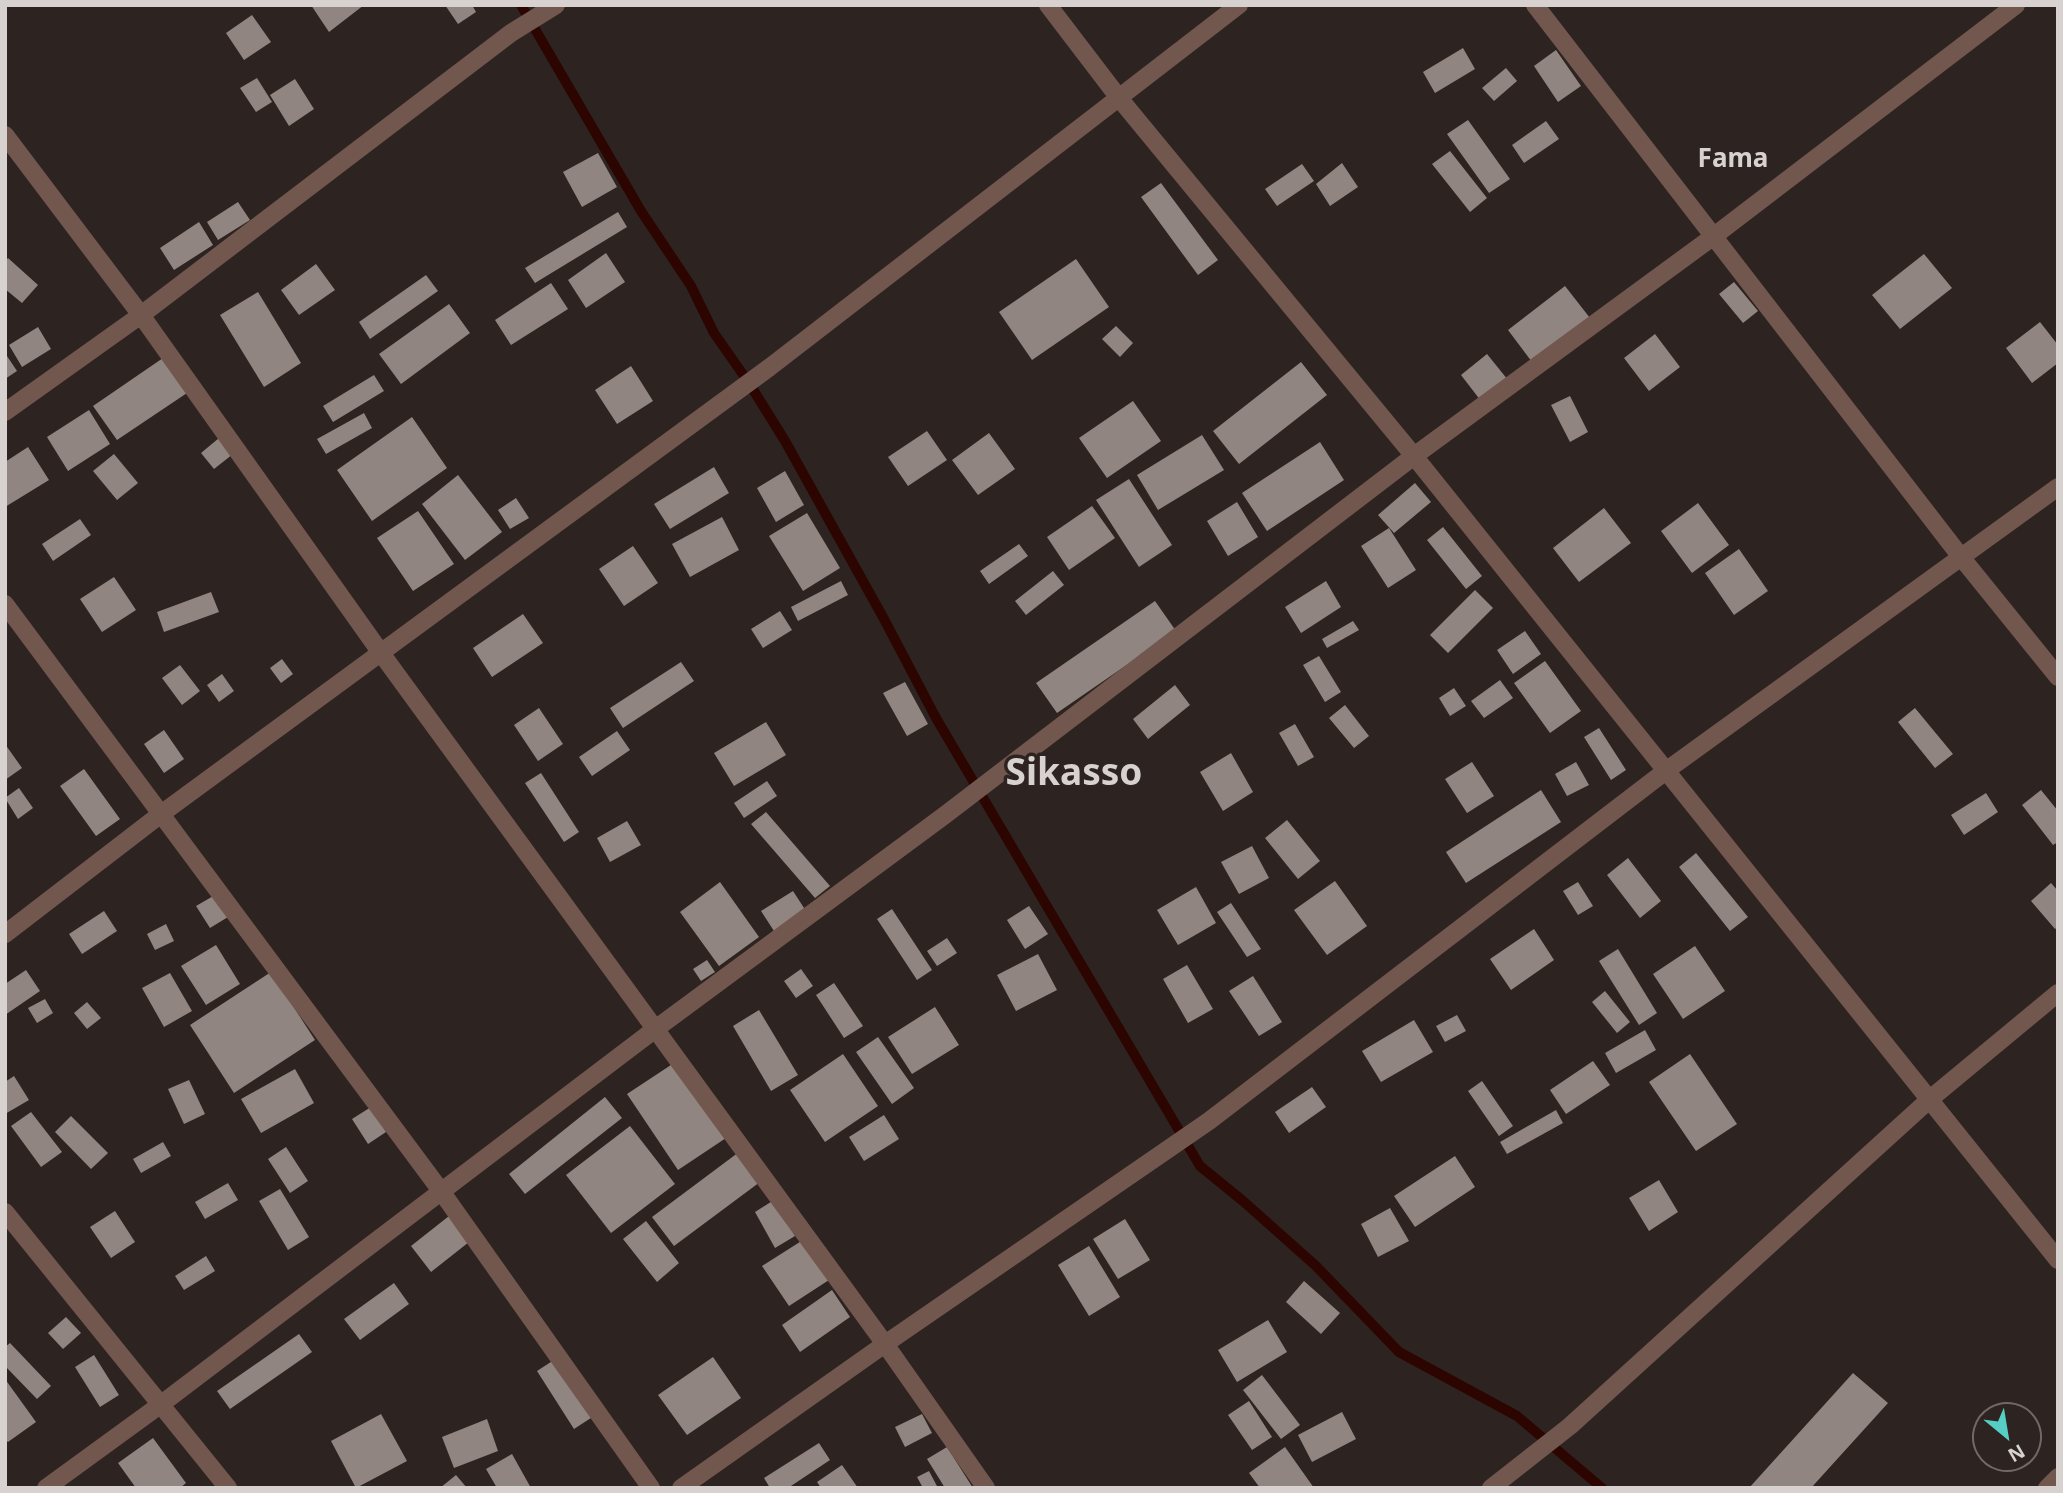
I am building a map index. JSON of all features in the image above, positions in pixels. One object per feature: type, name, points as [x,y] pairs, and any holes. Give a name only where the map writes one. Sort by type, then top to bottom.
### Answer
[{"type":"street","points":[[5,412],[141,315],[511,33],[556,5]]},
{"type":"street","points":[[1048,5],[1119,98],[1414,456],[2058,1260]]},
{"type":"street","points":[[5,934],[161,814],[769,367],[1239,5]]},
{"type":"street","points":[[1535,5],[1961,557],[2058,677]]},
{"type":"street","points":[[46,1488],[160,1405],[654,1030],[945,815],[1414,456],[1714,236],[1994,12],[2016,5]]},
{"type":"street","points":[[5,135],[141,315],[381,653],[885,1344],[986,1488]]},
{"type":"street","points":[[681,1488],[1209,1121],[1667,770],[2058,487]]},
{"type":"street","points":[[5,604],[442,1191],[651,1488]]},
{"type":"street","points":[[1491,1488],[1570,1426],[1930,1099],[2058,993]]},
{"type":"street","points":[[5,1212],[228,1488]]},
{"type":"street","points":[[2047,1488],[2058,1478]]},
{"type":"building","points":[[311,5],[364,5],[329,32]]},
{"type":"building","points":[[445,5],[472,5],[476,12],[458,24]]},
{"type":"building","points":[[252,15],[271,42],[244,60],[226,33]]},
{"type":"building","points":[[1463,48],[1475,69],[1435,93],[1423,72]]},
{"type":"building","points":[[1556,50],[1581,86],[1558,102],[1534,66]]},
{"type":"building","points":[[1506,68],[1517,81],[1494,101],[1482,88]]},
{"type":"building","points":[[257,78],[272,102],[256,112],[240,88]]},
{"type":"building","points":[[295,79],[314,109],[289,126],[270,95]]},
{"type":"building","points":[[1468,120],[1510,179],[1489,193],[1447,134]]},
{"type":"building","points":[[1546,121],[1559,139],[1524,163],[1512,145]]},
{"type":"building","points":[[1450,151],[1487,198],[1470,212],[1432,164]]},
{"type":"building","points":[[598,153],[617,187],[582,207],[563,172]]},
{"type":"building","points":[[1342,163],[1358,187],[1330,206],[1316,184]]},
{"type":"building","points":[[1302,164],[1314,181],[1277,206],[1265,189]]},
{"type":"building","points":[[1161,183],[1218,260],[1198,275],[1141,197]]},
{"type":"building","points":[[238,202],[250,220],[218,240],[207,222]]},
{"type":"building","points":[[618,212],[627,227],[535,283],[525,268]]},
{"type":"building","points":[[199,222],[213,245],[174,270],[160,248]]},
{"type":"building","points":[[606,253],[625,282],[586,308],[568,280]]},
{"type":"building","points":[[1924,254],[1952,288],[1900,329],[1872,295]]},
{"type":"building","points":[[8,258],[38,285],[22,303],[5,289],[5,262]]},
{"type":"building","points":[[1076,259],[1109,307],[1032,360],[999,312]]},
{"type":"building","points":[[316,264],[335,290],[299,315],[281,290]]},
{"type":"building","points":[[426,275],[438,291],[370,339],[359,322]]},
{"type":"building","points":[[1734,282],[1758,311],[1743,323],[1719,294]]},
{"type":"building","points":[[551,283],[568,309],[511,345],[495,320]]},
{"type":"building","points":[[1565,286],[1590,318],[1532,362],[1508,330]]},
{"type":"building","points":[[258,292],[301,363],[264,387],[220,315]]},
{"type":"building","points":[[449,304],[470,333],[401,384],[379,354]]},
{"type":"building","points":[[2040,322],[2058,345],[2058,363],[2032,383],[2006,348]]},
{"type":"building","points":[[1116,326],[1133,343],[1120,357],[1102,339]]},
{"type":"building","points":[[38,327],[51,349],[22,367],[9,345]]},
{"type":"building","points":[[1655,334],[1680,367],[1649,391],[1624,358]]},
{"type":"building","points":[[5,353],[17,371],[5,379]]},
{"type":"building","points":[[1487,354],[1508,380],[1481,401],[1461,375]]},
{"type":"building","points":[[163,358],[187,393],[117,440],[93,406]]},
{"type":"building","points":[[1301,362],[1327,395],[1239,464],[1213,431]]},
{"type":"building","points":[[631,366],[653,401],[617,424],[595,390]]},
{"type":"building","points":[[374,375],[384,391],[333,422],[323,406]]},
{"type":"building","points":[[1570,396],[1588,432],[1570,442],[1551,405]]},
{"type":"building","points":[[1133,401],[1161,441],[1107,478],[1079,438]]},
{"type":"building","points":[[89,410],[110,444],[68,471],[47,437]]},
{"type":"building","points":[[364,413],[372,428],[326,454],[317,439]]},
{"type":"building","points":[[412,417],[447,468],[372,521],[337,470]]},
{"type":"building","points":[[927,431],[947,460],[908,486],[888,457]]},
{"type":"building","points":[[989,433],[1015,469],[978,495],[952,460]]},
{"type":"building","points":[[1202,435],[1224,470],[1158,510],[1137,475]]},
{"type":"building","points":[[219,438],[233,454],[214,469],[201,453]]},
{"type":"building","points":[[1320,442],[1344,480],[1267,531],[1242,493]]},
{"type":"building","points":[[28,447],[49,480],[5,507],[5,462]]},
{"type":"building","points":[[114,454],[138,483],[117,500],[93,471]]},
{"type":"building","points":[[714,467],[729,493],[670,529],[654,504]]},
{"type":"building","points":[[785,471],[804,505],[776,522],[757,488]]},
{"type":"building","points":[[458,475],[502,532],[465,560],[422,504]]},
{"type":"building","points":[[1129,479],[1172,545],[1139,567],[1096,500]]},
{"type":"building","points":[[1415,483],[1431,502],[1394,533],[1378,515]]},
{"type":"building","points":[[516,498],[529,518],[510,529],[498,510]]},
{"type":"building","points":[[1237,502],[1258,537],[1228,556],[1207,521]]},
{"type":"building","points":[[1698,503],[1729,545],[1692,573],[1661,531]]},
{"type":"building","points":[[1092,506],[1115,538],[1069,570],[1047,537]]},
{"type":"building","points":[[1604,508],[1631,543],[1579,582],[1553,548]]},
{"type":"building","points":[[418,511],[454,564],[413,591],[377,538]]},
{"type":"building","points":[[807,513],[840,568],[803,591],[769,536]]},
{"type":"building","points":[[722,517],[739,550],[690,577],[672,544]]},
{"type":"building","points":[[80,519],[91,535],[53,561],[42,544]]},
{"type":"building","points":[[1443,527],[1482,576],[1466,589],[1427,540]]},
{"type":"building","points":[[1389,528],[1416,570],[1388,588],[1361,546]]},
{"type":"building","points":[[1019,544],[1028,556],[989,584],[980,571]]},
{"type":"building","points":[[633,546],[658,583],[624,606],[599,569]]},
{"type":"building","points":[[1739,549],[1768,591],[1734,615],[1705,573]]},
{"type":"building","points":[[1053,571],[1064,585],[1026,615],[1015,601]]},
{"type":"building","points":[[114,577],[136,610],[102,632],[80,599]]},
{"type":"building","points":[[841,581],[848,595],[798,621],[791,607]]},
{"type":"building","points":[[1326,581],[1341,607],[1301,633],[1285,607]]},
{"type":"building","points":[[1475,590],[1493,608],[1448,653],[1430,635]]},
{"type":"building","points":[[211,592],[219,612],[164,632],[157,612]]},
{"type":"building","points":[[1155,601],[1176,631],[1057,713],[1036,683]]},
{"type":"building","points":[[780,611],[792,630],[763,648],[751,629]]},
{"type":"building","points":[[523,614],[543,643],[492,677],[473,648]]},
{"type":"building","points":[[1353,621],[1359,630],[1327,648],[1322,639]]},
{"type":"building","points":[[1525,631],[1541,654],[1513,674],[1497,650]]},
{"type":"building","points":[[1319,656],[1341,692],[1325,702],[1303,665]]},
{"type":"building","points":[[282,659],[293,674],[281,683],[270,668]]},
{"type":"building","points":[[1545,661],[1581,711],[1550,733],[1514,683]]},
{"type":"building","points":[[681,662],[694,681],[623,728],[610,708]]},
{"type":"building","points":[[180,665],[200,691],[182,705],[162,678]]},
{"type":"building","points":[[222,674],[234,691],[219,702],[207,685]]},
{"type":"building","points":[[1500,680],[1513,698],[1484,718],[1471,701]]},
{"type":"building","points":[[905,682],[928,724],[907,736],[883,693]]},
{"type":"building","points":[[1175,685],[1190,705],[1148,739],[1133,719]]},
{"type":"building","points":[[1454,688],[1466,706],[1450,716],[1439,698]]},
{"type":"building","points":[[1345,705],[1369,736],[1354,748],[1329,718]]},
{"type":"building","points":[[539,708],[563,744],[538,761],[514,725]]},
{"type":"building","points":[[1915,708],[1953,754],[1935,768],[1898,722]]},
{"type":"building","points":[[766,722],[786,755],[734,786],[714,753]]},
{"type":"building","points":[[1295,724],[1314,757],[1298,766],[1279,733]]},
{"type":"building","points":[[1599,728],[1626,770],[1611,780],[1584,737]]},
{"type":"building","points":[[164,730],[184,759],[164,773],[144,744]]},
{"type":"building","points":[[617,731],[630,750],[592,776],[579,757]]},
{"type":"building","points":[[5,744],[22,768],[5,780]]},
{"type":"building","points":[[1231,753],[1253,792],[1223,811],[1200,772]]},
{"type":"building","points":[[1472,762],[1494,796],[1467,813],[1445,779]]},
{"type":"building","points":[[1576,762],[1589,785],[1567,796],[1555,774]]},
{"type":"building","points":[[84,769],[120,819],[96,836],[60,786]]},
{"type":"building","points":[[541,773],[579,832],[564,842],[525,783]]},
{"type":"building","points":[[767,781],[777,796],[744,818],[734,803]]},
{"type":"building","points":[[19,788],[33,808],[18,819],[5,798]]},
{"type":"building","points":[[1541,790],[1561,822],[1466,883],[1446,852]]},
{"type":"building","points":[[2041,790],[2058,811],[2058,842],[2053,845],[2022,805]]},
{"type":"building","points":[[1986,793],[1998,812],[1964,835],[1951,815]]},
{"type":"building","points":[[766,812],[830,886],[815,898],[751,824]]},
{"type":"building","points":[[1287,820],[1320,861],[1298,879],[1265,838]]},
{"type":"building","points":[[627,821],[641,845],[610,862],[597,838]]},
{"type":"building","points":[[1252,846],[1269,878],[1239,894],[1221,862]]},
{"type":"building","points":[[1696,853],[1748,917],[1730,931],[1679,867]]},
{"type":"building","points":[[1628,858],[1661,901],[1640,918],[1607,875]]},
{"type":"building","points":[[1335,881],[1367,926],[1327,955],[1294,910]]},
{"type":"building","points":[[720,882],[759,937],[719,966],[680,912]]},
{"type":"building","points":[[1578,882],[1593,906],[1578,915],[1563,891]]},
{"type":"building","points":[[2051,883],[2058,891],[2058,927],[2055,929],[2031,901]]},
{"type":"building","points":[[1196,887],[1216,923],[1178,945],[1157,910]]},
{"type":"building","points":[[793,891],[806,911],[774,931],[761,911]]},
{"type":"building","points":[[215,895],[228,917],[210,928],[196,906]]},
{"type":"building","points":[[1231,903],[1261,949],[1247,957],[1217,912]]},
{"type":"building","points":[[1029,906],[1048,934],[1025,949],[1007,920]]},
{"type":"building","points":[[892,909],[932,970],[917,980],[877,919]]},
{"type":"building","points":[[104,911],[117,931],[82,954],[69,934]]},
{"type":"building","points":[[166,924],[174,941],[155,950],[147,934]]},
{"type":"building","points":[[1534,929],[1554,960],[1511,990],[1490,959]]},
{"type":"building","points":[[947,938],[957,953],[937,966],[927,951]]},
{"type":"building","points":[[216,945],[240,984],[206,1005],[181,966]]},
{"type":"building","points":[[1695,946],[1725,991],[1683,1019],[1653,974]]},
{"type":"building","points":[[1618,949],[1657,1013],[1639,1025],[1599,961]]},
{"type":"building","points":[[1038,954],[1057,990],[1016,1011],[997,975]]},
{"type":"building","points":[[707,960],[715,972],[701,981],[693,969]]},
{"type":"building","points":[[1187,965],[1213,1009],[1188,1023],[1163,979]]},
{"type":"building","points":[[801,969],[813,986],[796,998],[784,981]]},
{"type":"building","points":[[26,970],[40,991],[5,1015],[5,984]]},
{"type":"building","points":[[271,972],[315,1040],[234,1093],[190,1025]]},
{"type":"building","points":[[170,973],[192,1011],[164,1027],[142,988]]},
{"type":"building","points":[[1253,976],[1282,1022],[1259,1036],[1229,991]]},
{"type":"building","points":[[834,983],[863,1026],[844,1038],[816,995]]},
{"type":"building","points":[[1605,991],[1630,1022],[1617,1033],[1592,1002]]},
{"type":"building","points":[[45,999],[53,1013],[37,1023],[28,1008]]},
{"type":"building","points":[[87,1002],[101,1018],[87,1029],[74,1013]]},
{"type":"building","points":[[935,1007],[959,1045],[912,1074],[888,1037]]},
{"type":"building","points":[[759,1010],[798,1075],[771,1091],[733,1026]]},
{"type":"building","points":[[1457,1015],[1466,1031],[1445,1042],[1436,1026]]},
{"type":"building","points":[[1414,1020],[1433,1052],[1381,1082],[1362,1051]]},
{"type":"building","points":[[1645,1030],[1656,1050],[1616,1073],[1605,1053]]},
{"type":"building","points":[[878,1037],[914,1088],[892,1104],[856,1052]]},
{"type":"building","points":[[843,1054],[878,1106],[825,1142],[790,1090]]},
{"type":"building","points":[[1690,1054],[1737,1124],[1696,1151],[1649,1082]]},
{"type":"building","points":[[1593,1061],[1610,1085],[1566,1114],[1550,1090]]},
{"type":"building","points":[[674,1063],[726,1138],[678,1170],[627,1094]]},
{"type":"building","points":[[295,1069],[314,1103],[261,1133],[241,1099]]},
{"type":"building","points":[[14,1076],[29,1100],[5,1114],[5,1082]]},
{"type":"building","points":[[189,1080],[205,1114],[184,1124],[168,1089]]},
{"type":"building","points":[[1482,1081],[1513,1126],[1499,1136],[1468,1091]]},
{"type":"building","points":[[1312,1087],[1326,1107],[1289,1133],[1275,1112]]},
{"type":"building","points":[[605,1097],[622,1118],[525,1194],[509,1174]]},
{"type":"building","points":[[371,1107],[386,1132],[368,1144],[352,1119]]},
{"type":"building","points":[[1556,1110],[1563,1123],[1507,1154],[1500,1142]]},
{"type":"building","points":[[31,1112],[62,1152],[41,1167],[11,1126]]},
{"type":"building","points":[[884,1115],[899,1139],[864,1161],[849,1137]]},
{"type":"building","points":[[71,1116],[108,1153],[91,1169],[55,1132]]},
{"type":"building","points":[[630,1126],[675,1184],[611,1233],[566,1175]]},
{"type":"building","points":[[163,1142],[171,1156],[141,1173],[133,1159]]},
{"type":"building","points":[[286,1147],[308,1181],[290,1193],[268,1159]]},
{"type":"building","points":[[739,1152],[760,1182],[674,1246],[652,1217]]},
{"type":"building","points":[[1455,1156],[1475,1187],[1415,1227],[1394,1196]]},
{"type":"building","points":[[1659,1180],[1678,1212],[1649,1231],[1629,1198]]},
{"type":"building","points":[[228,1183],[238,1200],[205,1219],[195,1202]]},
{"type":"building","points":[[280,1189],[309,1237],[288,1250],[259,1201]]},
{"type":"building","points":[[774,1200],[795,1236],[775,1248],[755,1212]]},
{"type":"building","points":[[1390,1208],[1409,1241],[1378,1257],[1361,1224]]},
{"type":"building","points":[[115,1211],[135,1242],[111,1258],[90,1227]]},
{"type":"building","points":[[449,1216],[469,1242],[431,1272],[411,1246]]},
{"type":"building","points":[[1125,1219],[1150,1260],[1118,1279],[1093,1239]]},
{"type":"building","points":[[646,1221],[679,1263],[657,1282],[623,1239]]},
{"type":"building","points":[[803,1240],[829,1280],[789,1306],[762,1266]]},
{"type":"building","points":[[1089,1246],[1120,1297],[1089,1316],[1058,1265]]},
{"type":"building","points":[[206,1256],[215,1271],[184,1290],[175,1276]]},
{"type":"building","points":[[1304,1281],[1340,1313],[1321,1334],[1286,1302]]},
{"type":"building","points":[[394,1283],[409,1304],[360,1340],[344,1319]]},
{"type":"building","points":[[832,1290],[850,1317],[800,1352],[782,1325]]},
{"type":"building","points":[[66,1317],[81,1333],[63,1349],[48,1333]]},
{"type":"building","points":[[1268,1320],[1287,1352],[1237,1382],[1218,1350]]},
{"type":"building","points":[[299,1334],[312,1352],[230,1409],[217,1391]]},
{"type":"building","points":[[10,1343],[51,1386],[37,1399],[5,1366],[5,1347]]},
{"type":"building","points":[[94,1355],[119,1395],[100,1407],[75,1367]]},
{"type":"building","points":[[713,1357],[741,1398],[687,1435],[658,1395]]},
{"type":"building","points":[[557,1358],[594,1416],[574,1429],[537,1371]]},
{"type":"building","points":[[1853,1373],[1888,1403],[1811,1488],[1749,1488]]},
{"type":"building","points":[[1262,1375],[1300,1425],[1281,1439],[1243,1390]]},
{"type":"building","points":[[5,1379],[36,1422],[8,1442],[5,1439]]},
{"type":"building","points":[[1249,1401],[1272,1437],[1252,1450],[1228,1415]]},
{"type":"building","points":[[1342,1412],[1356,1439],[1312,1462],[1298,1435]]},
{"type":"building","points":[[381,1414],[407,1461],[356,1488],[331,1441]]},
{"type":"building","points":[[922,1414],[932,1433],[905,1447],[895,1427]]},
{"type":"building","points":[[487,1419],[498,1451],[454,1468],[442,1437]]},
{"type":"building","points":[[153,1438],[186,1483],[180,1488],[136,1488],[118,1463]]},
{"type":"building","points":[[819,1443],[830,1460],[788,1488],[770,1488],[764,1478]]},
{"type":"building","points":[[947,1447],[973,1488],[945,1488],[927,1459]]},
{"type":"building","points":[[1285,1447],[1314,1488],[1260,1488],[1249,1473]]},
{"type":"building","points":[[512,1454],[531,1488],[497,1488],[486,1469]]},
{"type":"building","points":[[842,1465],[858,1488],[821,1488],[817,1482]]},
{"type":"building","points":[[929,1471],[938,1488],[923,1488],[917,1477]]},
{"type":"building","points":[[456,1475],[467,1488],[440,1488]]},
{"type":"waterway","points":[[521,5],[641,211],[691,286],[714,333],[785,441],[936,718],[1200,1166],[1316,1266],[1399,1352],[1517,1416],[1602,1488]]},
{"type":"district","name":"Fama","points":[[1733,160]]},
{"type":"district","name":"Sikasso","points":[[1074,774]]}]
